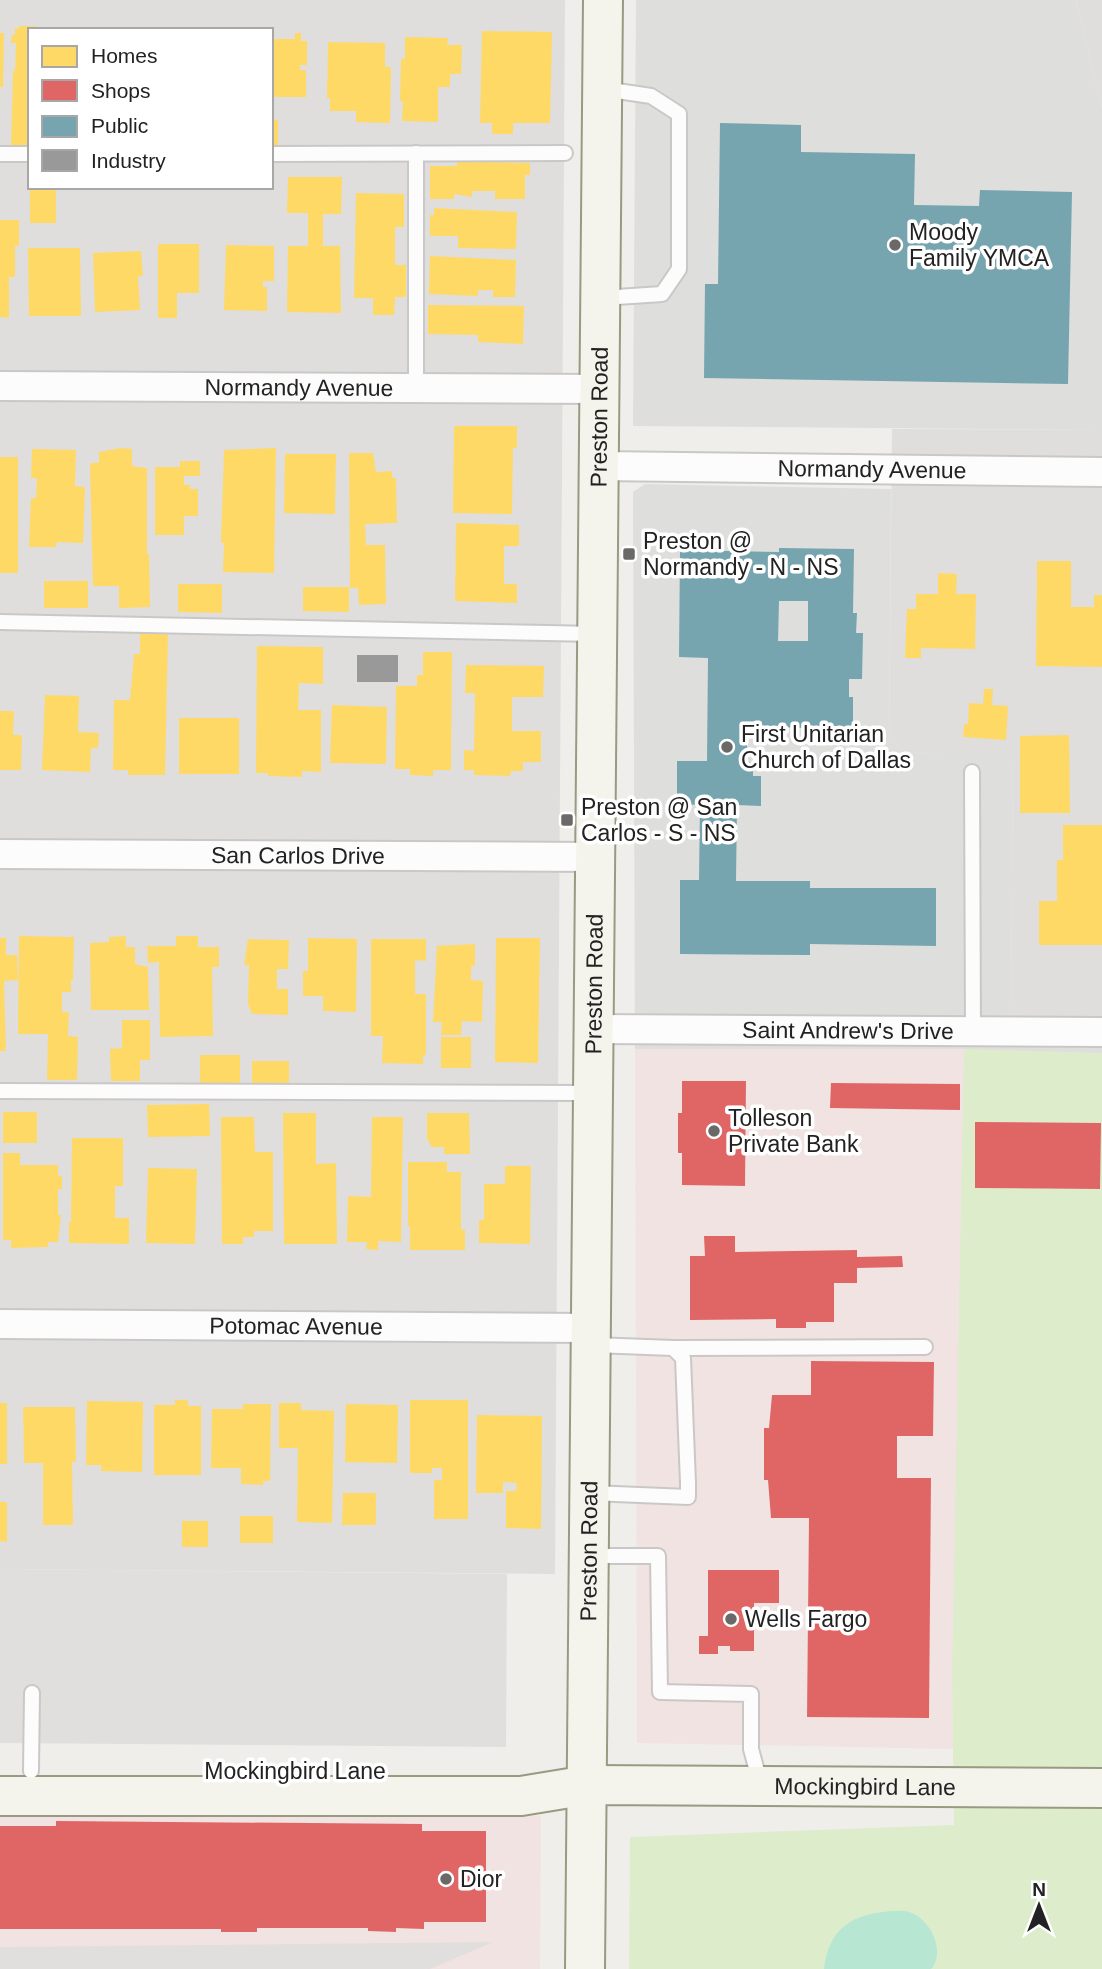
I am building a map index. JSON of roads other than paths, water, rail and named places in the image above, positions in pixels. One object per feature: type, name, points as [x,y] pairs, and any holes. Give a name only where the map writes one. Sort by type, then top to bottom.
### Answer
[{"type":"main road","name":"Preston Road","points":[[585,1969],[603,0]]},
{"type":"main road","name":"Mockingbird Lane","points":[[16,1783],[179,1783],[521,1770],[588,1784],[1102,1788]]},
{"type":"street","name":"Normandy Avenue","points":[[0,386],[600,389]]},
{"type":"street","name":"Normandy Avenue","points":[[599,466],[1102,472]]},
{"type":"street","name":"San Carlos Drive","points":[[0,854],[596,857]]},
{"type":"street","name":"Saint Andrew's Drive","points":[[594,1029],[1102,1032]]},
{"type":"street","name":"Potomac Avenue","points":[[0,1324],[592,1337]]},
{"type":"lane","points":[[601,298],[662,294],[678,269],[679,256],[679,114],[651,96],[603,89]]},
{"type":"lane","points":[[416,153],[416,388]]},
{"type":"lane","points":[[273,154],[565,153]]},
{"type":"lane","points":[[0,154],[28,154]]},
{"type":"lane","points":[[0,622],[598,634]]},
{"type":"lane","points":[[972,772],[973,1032]]},
{"type":"lane","points":[[0,1091],[593,1093]]},
{"type":"lane","points":[[592,1337],[673,1348],[925,1348]]},
{"type":"lane","points":[[591,1493],[688,1497],[683,1358],[673,1348]]},
{"type":"lane","points":[[590,1556],[658,1556],[660,1692],[751,1694],[751,1749],[761,1787]]},
{"type":"lane","points":[[16,1783],[32,1693]]},
{"type":"place","name":"Moody Family YMCA","points":[[895,245]]},
{"type":"place","name":"Preston @ Normandy - N - NS","points":[[629,554]]},
{"type":"place","name":"First Unitarian Church of Dallas","points":[[727,747]]},
{"type":"place","name":"Preston @ San Carlos - S - NS","points":[[567,820]]},
{"type":"place","name":"Tolleson Private Bank","points":[[714,1131]]},
{"type":"place","name":"Wells Fargo","points":[[731,1619]]},
{"type":"place","name":"Dior","points":[[446,1879]]}]
